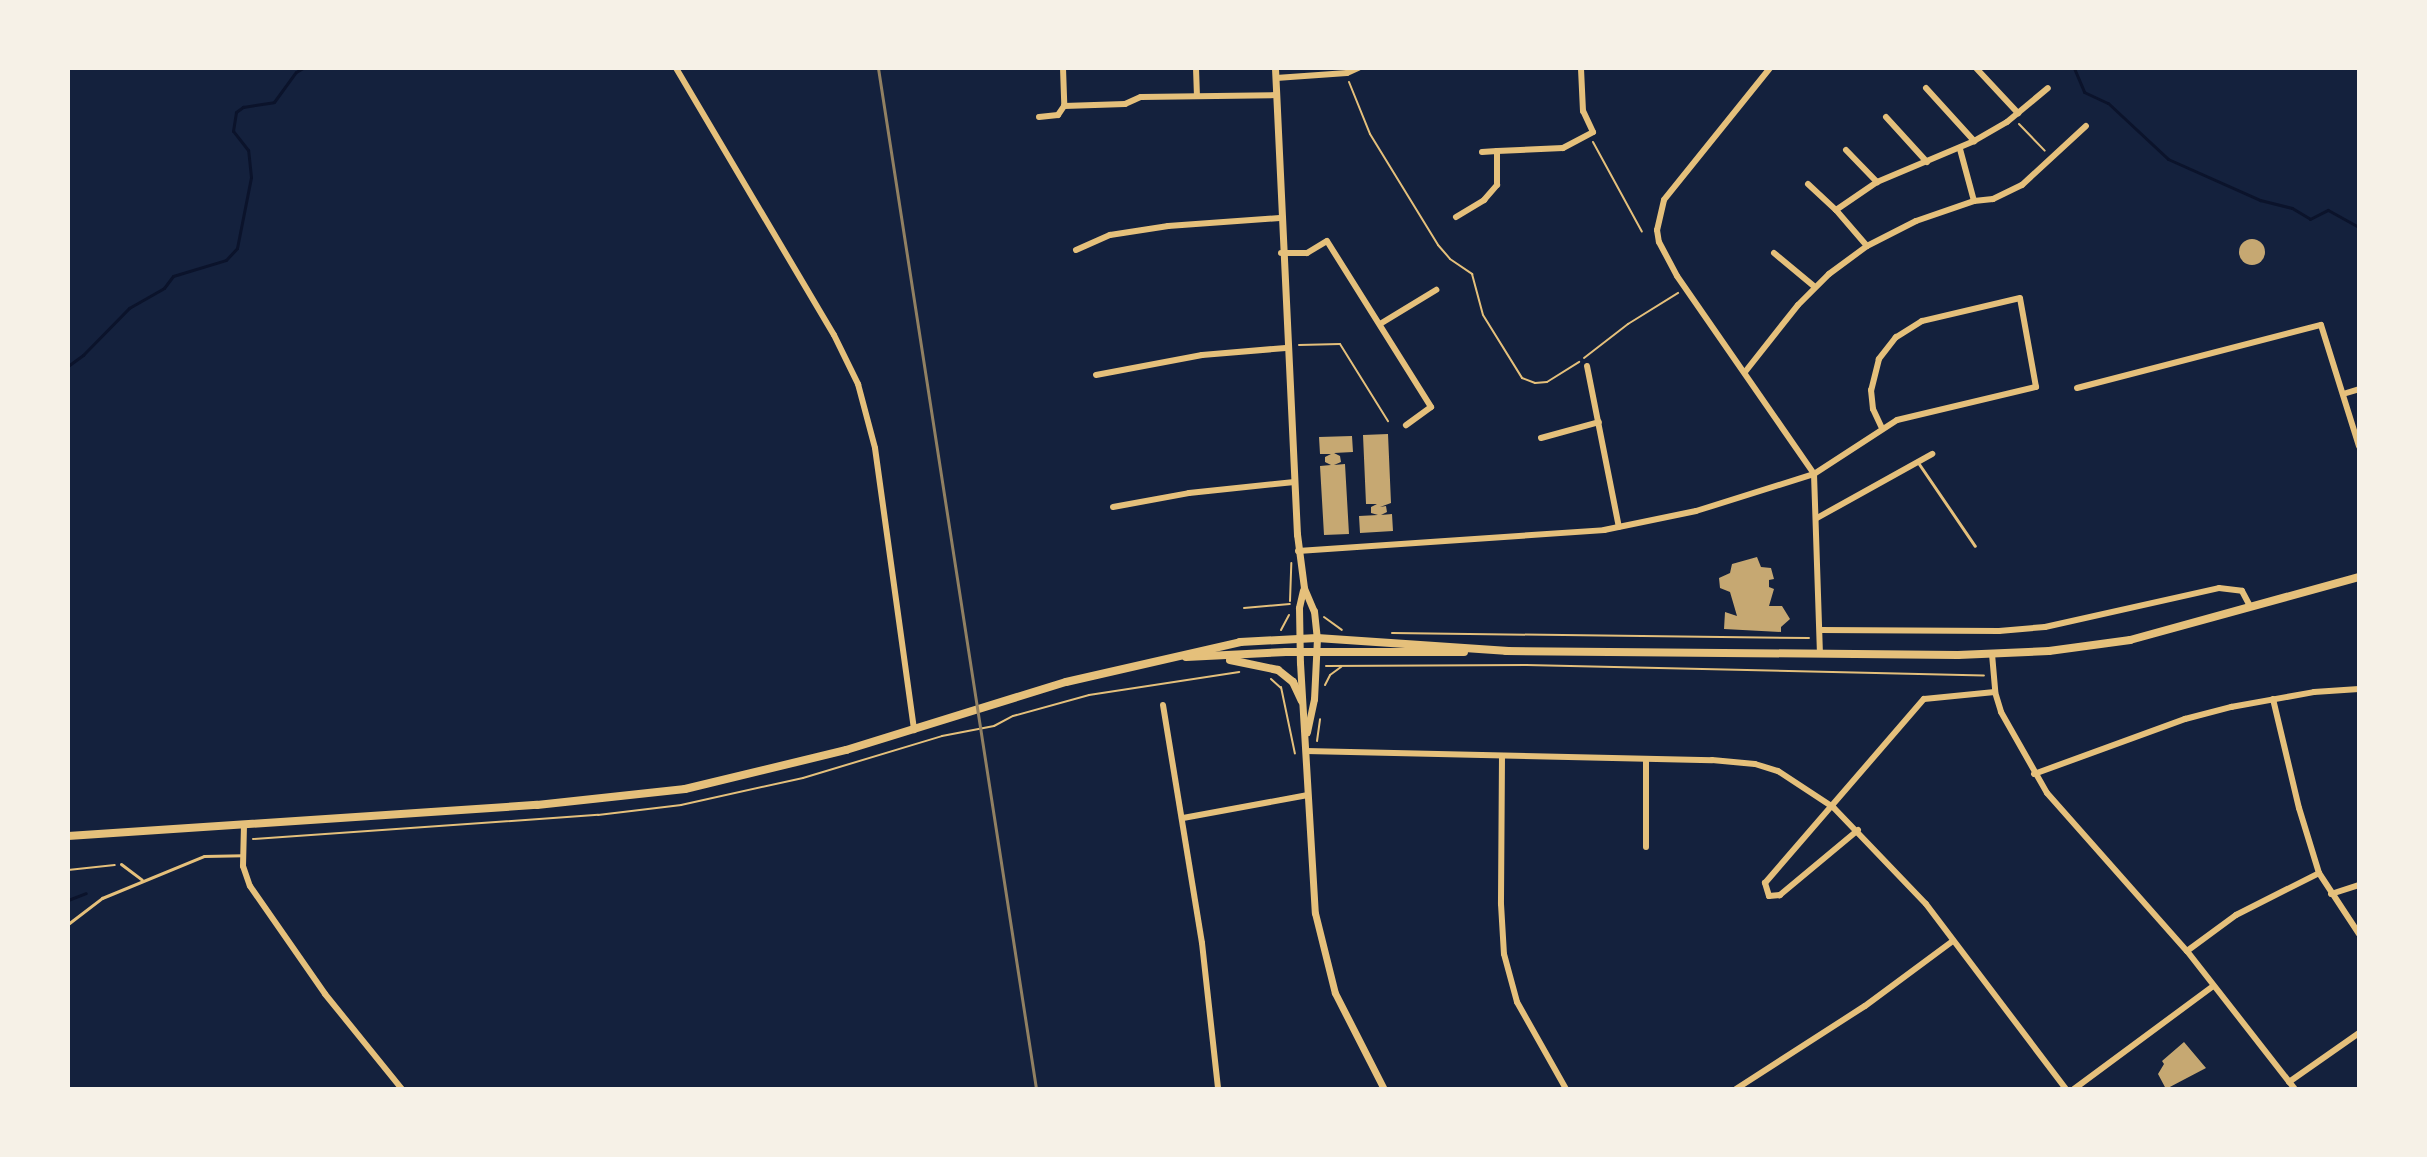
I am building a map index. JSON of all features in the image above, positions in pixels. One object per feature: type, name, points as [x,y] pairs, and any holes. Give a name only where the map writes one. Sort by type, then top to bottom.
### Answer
[{"type":"main road","points":[[1171,657],[1218,658],[1300,652],[1509,651],[1992,654],[2092,647],[2130,640],[2249,604],[2359,577]]},
{"type":"main road","points":[[68,836],[537,805],[685,789],[783,767],[1066,682],[1240,642],[1317,638],[1509,651]]},
{"type":"main road","points":[[1218,658],[1278,670],[1293,682],[1302,701]]},
{"type":"street","points":[[676,68],[834,335],[858,384],[874,439],[914,730]]},
{"type":"street","points":[[1039,117],[1058,115],[1064,106],[1063,68]]},
{"type":"street","points":[[1196,68],[1197,96]]},
{"type":"street","points":[[1275,68],[1281,253],[1298,551],[1304,588],[1314,611],[1317,638],[1306,751],[1312,883],[1321,945],[1335,993],[1384,1089]]},
{"type":"street","points":[[1276,78],[1347,73],[1358,68]]},
{"type":"street","points":[[1482,152],[1563,148],[1593,132],[1583,111],[1581,68]]},
{"type":"street","points":[[1770,68],[1672,190],[1659,211],[1659,242],[1686,288],[1814,474],[1820,654]]},
{"type":"street","points":[[1976,68],[2015,115]]},
{"type":"street","points":[[1926,88],[1974,141]]},
{"type":"street","points":[[1836,210],[1877,182],[1974,141],[2015,115],[2048,88]]},
{"type":"street","points":[[1064,106],[1125,104],[1141,97],[1277,95]]},
{"type":"street","points":[[1886,117],[1927,162]]},
{"type":"street","points":[[1745,372],[1815,287],[1867,246],[1916,221],[1974,201],[1993,199],[2022,185],[2086,126]]},
{"type":"street","points":[[1960,149],[1974,201]]},
{"type":"street","points":[[1846,150],[1877,182]]},
{"type":"street","points":[[1456,217],[1484,200],[1497,185],[1497,151]]},
{"type":"street","points":[[1808,184],[1867,246]]},
{"type":"street","points":[[1076,250],[1125,233],[1280,218]]},
{"type":"street","points":[[1281,253],[1307,253],[1327,241],[1431,407],[1406,425]]},
{"type":"street","points":[[1774,253],[1815,287]]},
{"type":"street","points":[[1380,324],[1436,290]]},
{"type":"street","points":[[1298,551],[1532,537],[1619,527],[1696,511],[1814,474],[1897,420],[2036,387],[2020,298],[1922,321],[1896,337],[1879,359],[1871,390],[1873,409],[1882,428]]},
{"type":"street","points":[[2077,388],[2321,325],[2359,446]]},
{"type":"street","points":[[1096,375],[1202,355],[1286,347]]},
{"type":"street","points":[[1587,366],[1619,527]]},
{"type":"street","points":[[2343,394],[2359,389]]},
{"type":"street","points":[[1541,438],[1599,422]]},
{"type":"street","points":[[1817,518],[1932,454]]},
{"type":"street","points":[[1113,507],[1200,491],[1294,482]]},
{"type":"street","points":[[1304,588],[1299,608],[1302,701],[1307,732]]},
{"type":"street","points":[[1820,634],[1999,631],[2045,627],[2219,588],[2242,591],[2249,604]]},
{"type":"street","points":[[1992,654],[1995,692],[2034,774],[2187,951],[2295,1089]]},
{"type":"street","points":[[2034,774],[2185,719],[2273,699],[2359,689]]},
{"type":"street","points":[[1858,830],[1780,895],[1769,896],[1765,883],[1924,699],[1995,692]]},
{"type":"street","points":[[2273,699],[2299,808],[2319,873],[2359,934]]},
{"type":"street","points":[[1163,705],[1202,943],[1218,1089]]},
{"type":"street","points":[[1306,751],[1755,764],[1793,778],[1858,830],[1926,904],[2066,1089]]},
{"type":"street","points":[[1502,756],[1501,904],[1504,954],[1517,1002],[1566,1089]]},
{"type":"street","points":[[1646,759],[1646,847]]},
{"type":"street","points":[[1183,818],[1308,795]]},
{"type":"street","points":[[244,825],[243,855],[250,886],[288,944],[402,1089]]},
{"type":"street","points":[[2187,951],[2236,915],[2319,873]]},
{"type":"street","points":[[2331,894],[2359,885]]},
{"type":"street","points":[[1736,1089],[1865,1006],[1953,941]]},
{"type":"street","points":[[2074,1089],[2213,986]]},
{"type":"street","points":[[2289,1082],[2358,1034]]},
{"type":"lane","points":[[1917,462],[1975,546]]},
{"type":"lane","points":[[68,924],[102,898],[142,880],[214,853],[243,855]]},
{"type":"lane","points":[[121,864],[142,880]]},
{"type":"path","points":[[1347,73],[1370,134],[1438,245],[1450,259],[1472,274],[1483,315],[1522,378],[1540,383],[1554,379],[1628,324],[1686,288]]},
{"type":"path","points":[[2015,115],[2052,158]]},
{"type":"path","points":[[1593,132],[1593,145],[1642,232]]},
{"type":"path","points":[[1286,347],[1340,344],[1388,421]]},
{"type":"path","points":[[1281,629],[1290,604],[1290,565],[1298,551]]},
{"type":"path","points":[[1244,608],[1290,604]]},
{"type":"path","points":[[1324,617],[1342,630],[1352,631]]},
{"type":"path","points":[[1393,633],[1820,634]]},
{"type":"path","points":[[1315,666],[1541,665],[1993,675]]},
{"type":"path","points":[[1324,687],[1330,675],[1343,666]]},
{"type":"path","points":[[1267,676],[1281,689]]},
{"type":"path","points":[[1316,751],[1321,713]]},
{"type":"path","points":[[68,870],[121,864]]},
{"type":"building","points":[[2252,239],[2261,243],[2265,252],[2261,261],[2252,265],[2243,261],[2239,252],[2243,243]]},
{"type":"building","points":[[1388,434],[1391,503],[1380,507],[1386,506],[1387,512],[1381,515],[1392,514],[1393,531],[1360,533],[1359,516],[1378,515],[1371,513],[1371,507],[1377,504],[1366,504],[1363,435]]},
{"type":"building","points":[[1352,436],[1353,452],[1334,453],[1340,456],[1341,462],[1334,465],[1345,464],[1349,534],[1324,535],[1320,466],[1331,465],[1325,462],[1325,457],[1331,454],[1320,454],[1319,437]]},
{"type":"building","points":[[1757,557],[1761,567],[1771,568],[1774,579],[1769,580],[1769,587],[1774,589],[1769,606],[1782,606],[1790,619],[1781,627],[1781,632],[1724,629],[1725,612],[1737,616],[1730,592],[1720,588],[1719,578],[1730,573],[1732,564]]},
{"type":"building","points":[[2184,1042],[2206,1068],[2166,1089],[2158,1074],[2164,1064],[2162,1061]]},
{"type":"waterway","points":[[68,366],[129,308],[164,288],[173,276],[226,260],[237,248],[251,177],[248,150],[233,131],[236,112],[243,107],[274,102],[296,72],[303,68]]},
{"type":"waterway","points":[[2074,68],[2084,92],[2108,103],[2168,159],[2260,200],[2292,208],[2310,219],[2328,210],[2359,227]]},
{"type":"waterway","points":[[68,900],[86,893]]},
{"type":"railway","points":[[878,68],[1036,1089]]}]
